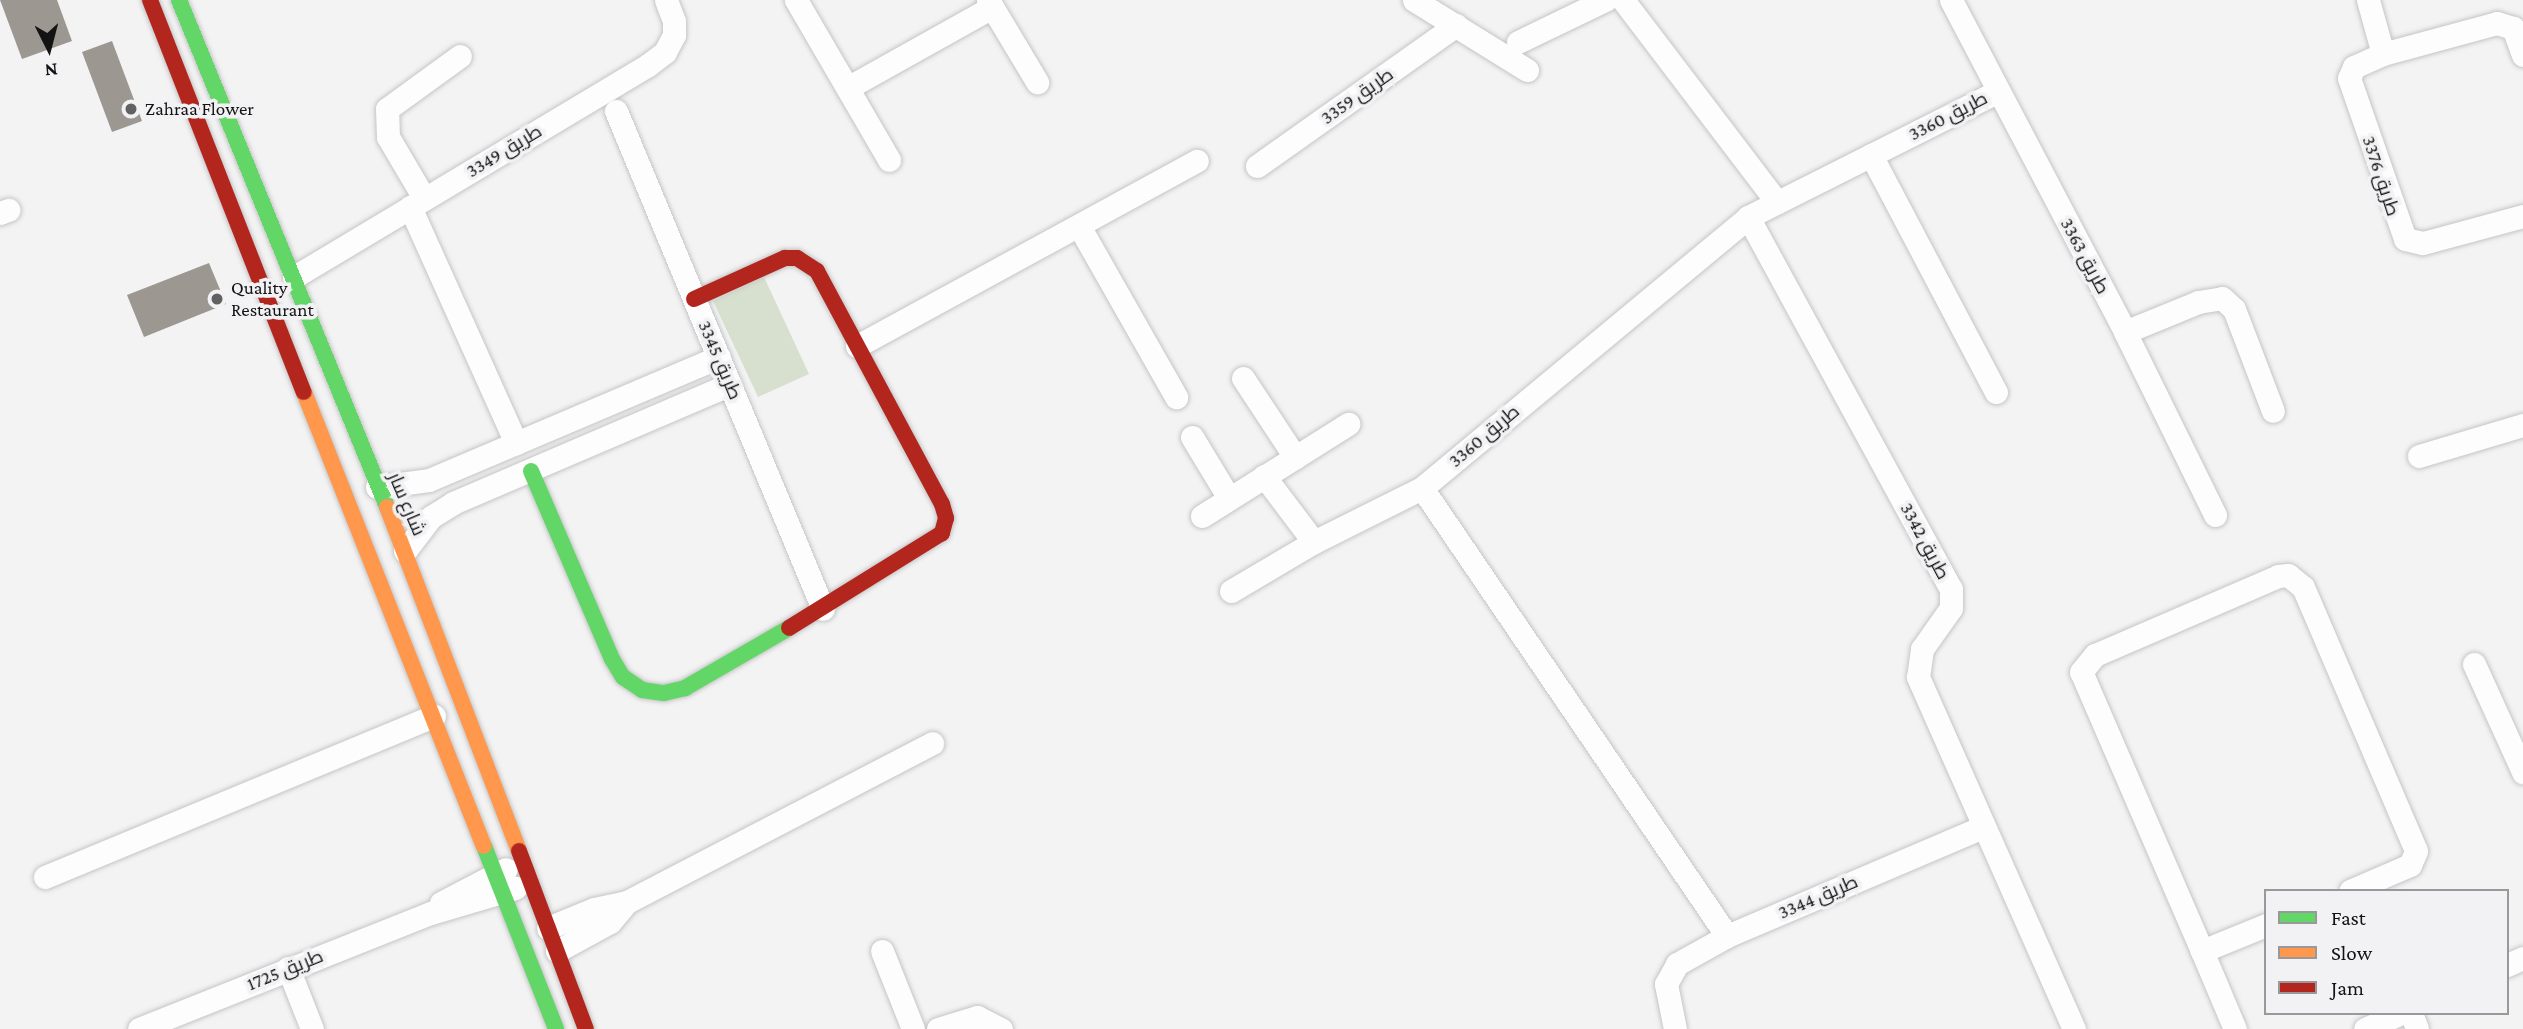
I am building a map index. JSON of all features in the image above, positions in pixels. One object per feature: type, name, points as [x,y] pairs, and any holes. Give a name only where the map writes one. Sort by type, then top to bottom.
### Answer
[{"type":"street","points":[[150,0],[502,882],[556,1029]]},
{"type":"street","name":"شارع سار","points":[[179,0],[405,551],[586,1029]]},
{"type":"street","name":"طريق 3349","points":[[293,277],[665,52],[674,35],[674,21],[666,0]]},
{"type":"street","points":[[796,0],[849,87],[889,160]]},
{"type":"street","points":[[1414,0],[1527,71]]},
{"type":"street","points":[[1518,42],[1605,0]]},
{"type":"street","points":[[1623,0],[1776,202]]},
{"type":"street","name":"طريق 3363","points":[[1951,0],[2126,332],[2215,515]]},
{"type":"street","points":[[2368,0],[2383,54]]},
{"type":"street","points":[[849,87],[990,3],[1037,82]]},
{"type":"street","name":"طريق 3376","points":[[2523,55],[2513,28],[2497,23],[2383,54],[2354,67],[2349,78],[2405,239],[2423,243],[2523,216]]},
{"type":"street","name":"طريق 3359","points":[[1257,166],[1456,25]]},
{"type":"street","points":[[460,56],[387,109],[388,136],[516,443],[612,659],[623,677],[642,690],[664,693],[685,688],[931,543],[942,533],[946,519],[817,271],[797,258],[773,261],[694,299]]},
{"type":"street","name":"طريق 3360","points":[[1231,591],[1314,542],[1422,488],[1748,217],[1997,91]]},
{"type":"street","name":"طريق 3345","points":[[616,111],[823,609]]},
{"type":"street","points":[[1871,155],[1996,391]]},
{"type":"street","points":[[857,346],[1197,161]]},
{"type":"street","name":"طريق 3342","points":[[1748,217],[1951,589],[1951,608],[1922,649],[1918,677],[1982,827],[2074,1029]]},
{"type":"street","points":[[1079,226],[1176,397]]},
{"type":"street","points":[[2126,332],[2198,302],[2222,298],[2234,309],[2273,411]]},
{"type":"street","points":[[377,487],[429,480],[719,357]]},
{"type":"street","points":[[1242,378],[1295,457]]},
{"type":"street","points":[[405,551],[431,517],[445,507],[730,384]]},
{"type":"street","points":[[1202,516],[1348,424]]},
{"type":"street","points":[[2419,456],[2523,425]]},
{"type":"street","points":[[1192,437],[1229,498]]},
{"type":"street","points":[[516,443],[529,471]]},
{"type":"street","points":[[1264,476],[1314,542]]},
{"type":"street","points":[[1422,488],[1727,936]]},
{"type":"street","points":[[2235,1029],[2081,672],[2087,659],[2278,576],[2288,575],[2303,587],[2416,851],[2415,859],[2403,869],[2355,889]]},
{"type":"street","points":[[2474,664],[2523,772]]},
{"type":"street","points":[[45,877],[434,716]]},
{"type":"street","points":[[548,928],[594,909],[628,902],[932,743]]},
{"type":"street","name":"طريق 3344","points":[[1675,1029],[1666,984],[1677,964],[1727,936],[1982,827]]},
{"type":"street","name":"طريق 1725","points":[[139,1029],[527,872]]},
{"type":"street","points":[[557,951],[610,922],[628,902]]},
{"type":"street","points":[[2202,951],[2264,926]]},
{"type":"street","points":[[881,951],[913,1029]]},
{"type":"street","points":[[288,968],[312,1029]]},
{"type":"street","points":[[2365,1029],[2396,1015]]},
{"type":"street","points":[[937,1029],[977,1017],[1000,1029]]},
{"type":"green space","points":[[764,277],[809,374],[758,397],[713,301]]},
{"type":"building","points":[[0,0],[57,0],[72,41],[22,59]]},
{"type":"building","points":[[112,41],[142,121],[112,132],[82,52]]},
{"type":"building","points":[[209,263],[226,304],[144,337],[127,295]]},
{"type":"traffic: fast","points":[[179,0],[387,507]]},
{"type":"traffic: fast","points":[[531,471],[612,659],[623,677],[642,690],[664,693],[685,688],[789,628]]},
{"type":"traffic: fast","points":[[484,846],[556,1029]]},
{"type":"traffic: slow","points":[[304,392],[484,846]]},
{"type":"traffic: slow","points":[[387,507],[519,851]]},
{"type":"traffic: jam","points":[[150,0],[304,392]]},
{"type":"traffic: jam","points":[[694,299],[785,258],[797,258],[817,271],[942,504],[946,518],[942,533],[789,628]]},
{"type":"traffic: jam","points":[[519,851],[586,1029]]},
{"type":"place","name":"Zahraa Flower","points":[[131,109]]},
{"type":"place","name":"Quality Restaurant","points":[[217,299]]}]
